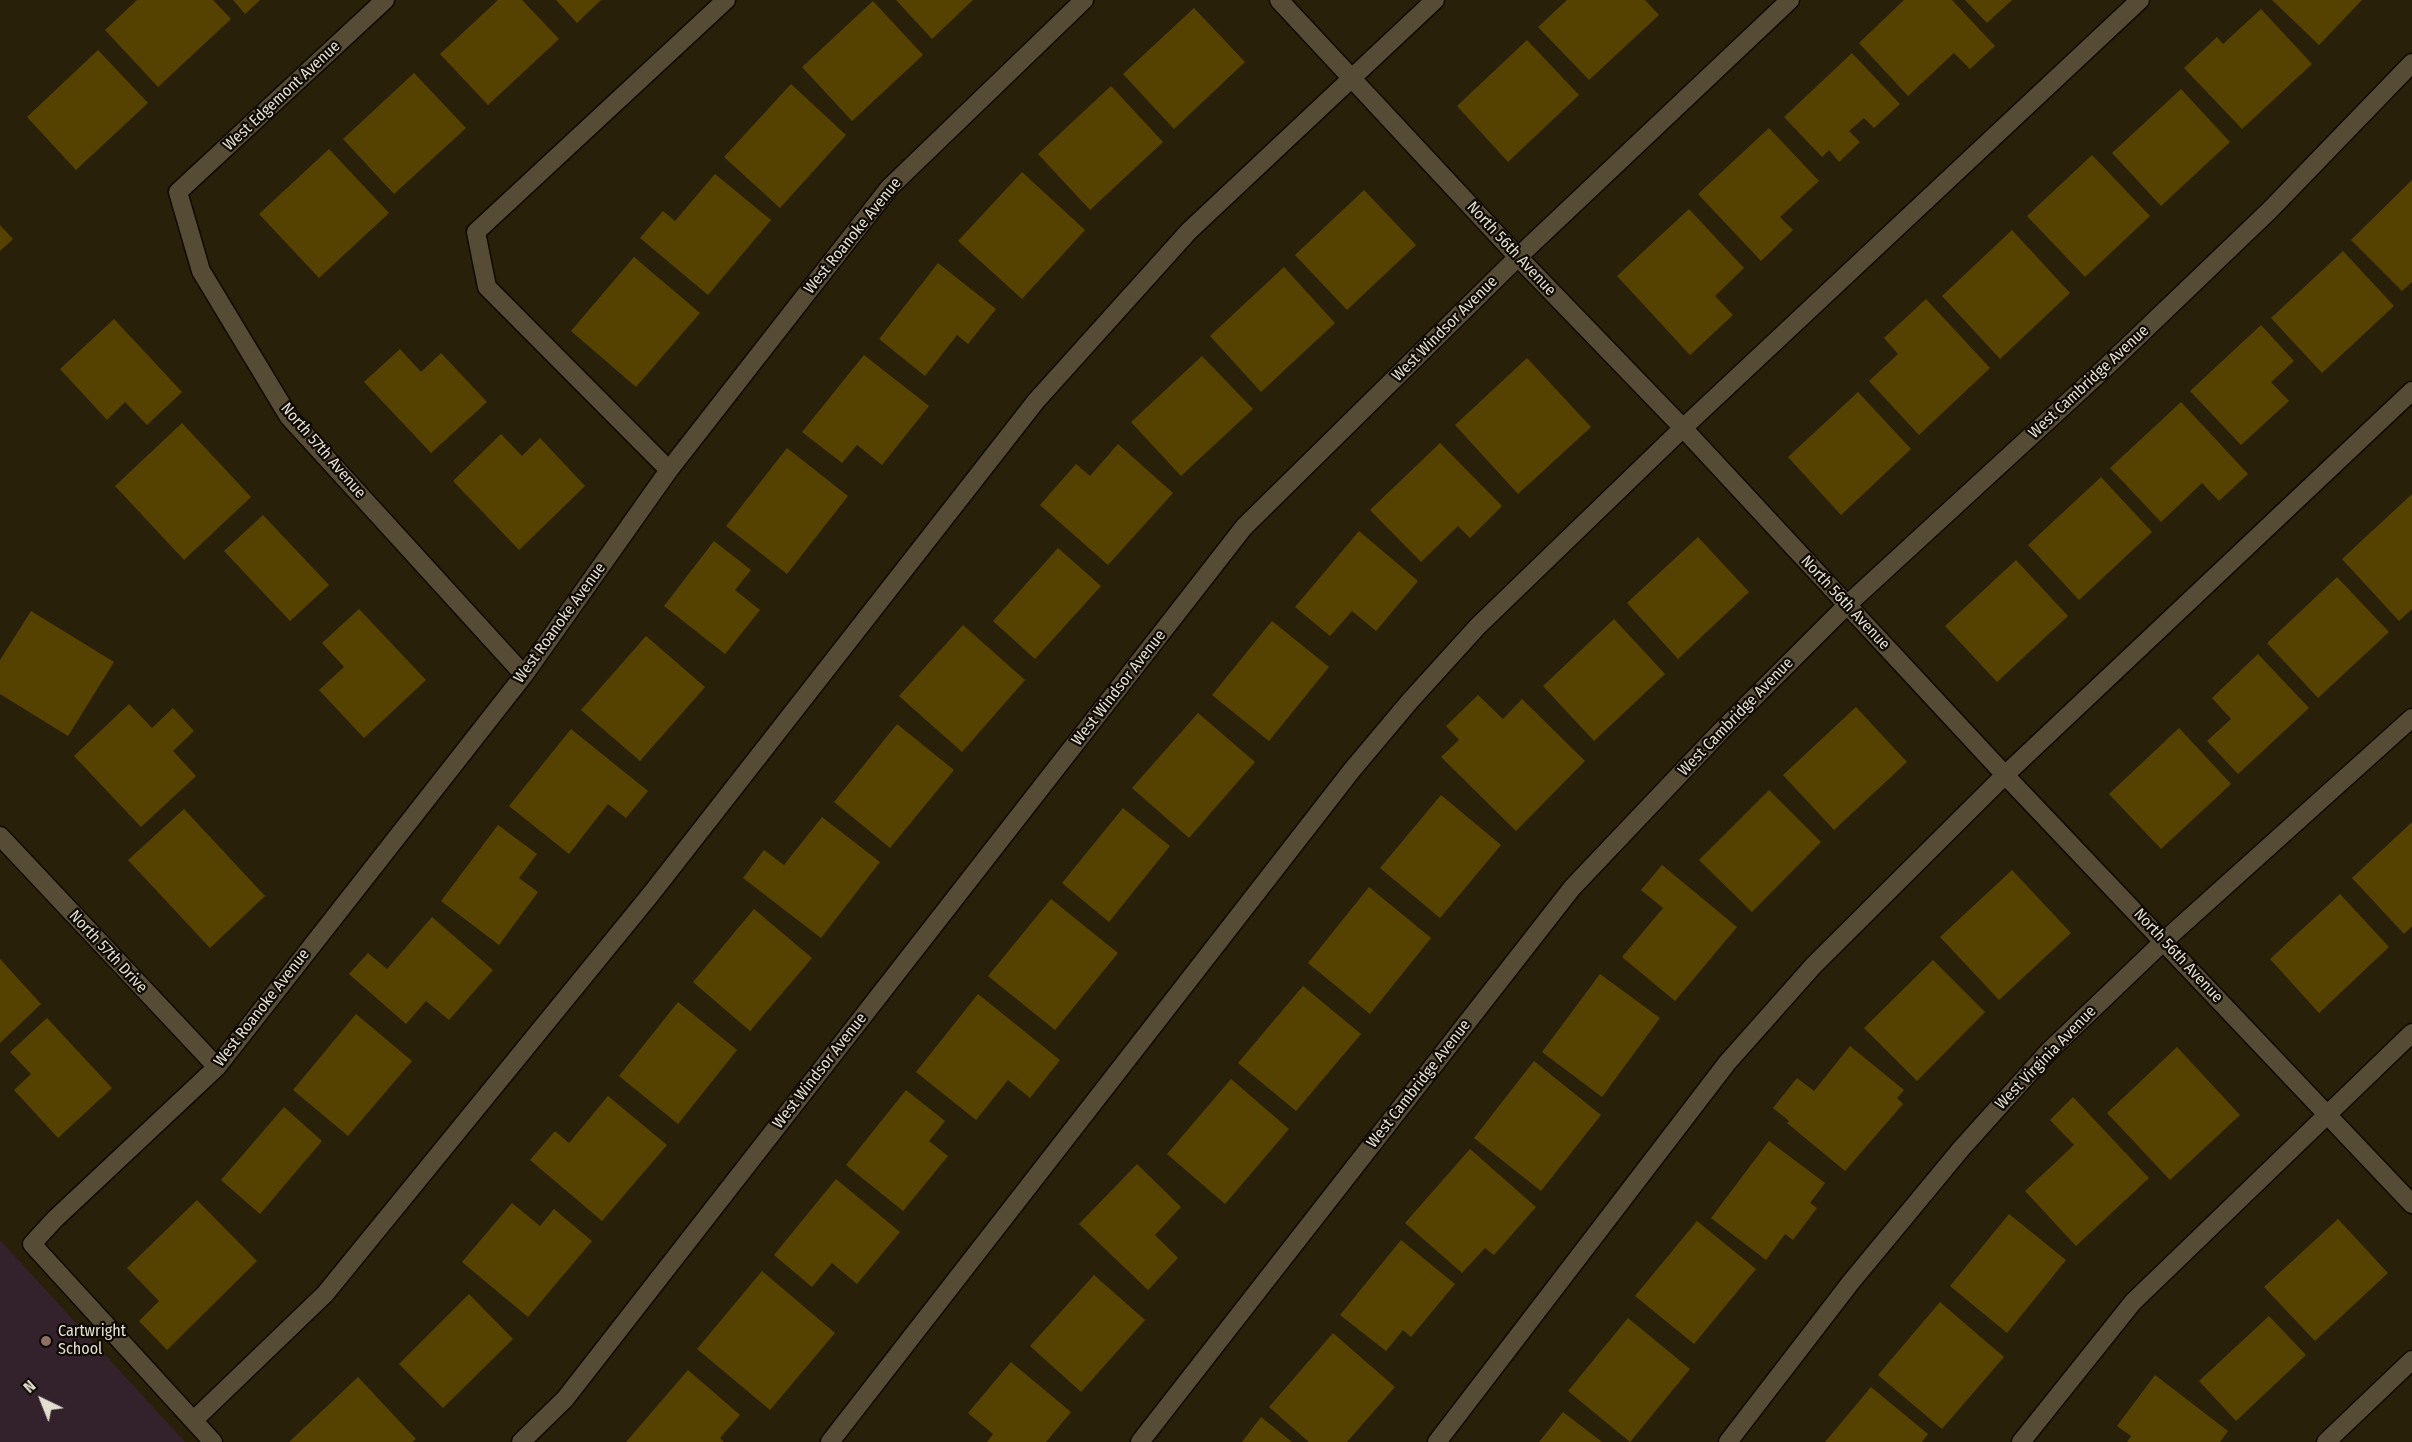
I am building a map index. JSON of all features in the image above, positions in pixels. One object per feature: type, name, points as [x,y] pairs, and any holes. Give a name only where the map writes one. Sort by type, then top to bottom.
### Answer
[{"type":"street","name":"West Edgemont Avenue","points":[[178,192],[385,0]]},
{"type":"street","points":[[669,471],[487,287],[476,232],[726,0]]},
{"type":"street","name":"West Roanoke Avenue","points":[[194,1420],[32,1244],[55,1219],[217,1067],[524,675],[669,471],[889,188],[1084,0]]},
{"type":"street","name":"North 56th Avenue","points":[[1279,0],[1518,257],[1683,428],[2006,775],[2412,1204]]},
{"type":"street","points":[[213,1442],[194,1420],[325,1294],[651,894],[1036,401],[1189,231],[1435,0]]},
{"type":"street","name":"West Windsor Avenue","points":[[521,1442],[565,1400],[1244,527],[1518,257],[1790,0]]},
{"type":"street","points":[[830,1442],[1345,780],[1395,718],[1478,626],[1683,428],[2140,0]]},
{"type":"street","name":"West Cambridge Avenue","points":[[1140,1442],[1572,888],[1720,732],[1847,605],[2104,369],[2271,210],[2412,63]]},
{"type":"street","name":"North 57th Avenue","points":[[178,192],[201,271],[289,417],[524,675]]},
{"type":"street","points":[[1437,1442],[1727,1063],[1814,964],[2006,775],[2412,391]]},
{"type":"street","name":"West Virginia Avenue","points":[[1728,1442],[1851,1282],[1961,1149],[2049,1051],[2164,942],[2412,718]]},
{"type":"street","name":"North 57th Drive","points":[[0,836],[217,1067]]},
{"type":"street","points":[[2021,1442],[2133,1302],[2412,1033]]},
{"type":"street","points":[[2326,1442],[2412,1360]]},
{"type":"shaded area","name":"Cartwright School","points":[[0,1240],[185,1442],[0,1442]]},
{"type":"building","points":[[137,0],[213,0],[231,19],[158,87],[105,30]]},
{"type":"building","points":[[233,0],[260,0],[245,14]]},
{"type":"building","points":[[498,0],[522,0],[559,39],[488,105],[440,54]]},
{"type":"building","points":[[556,0],[601,0],[577,23]]},
{"type":"building","points":[[896,0],[973,0],[932,39]]},
{"type":"building","points":[[1567,0],[1645,0],[1659,15],[1589,80],[1538,27]]},
{"type":"building","points":[[1904,0],[1952,0],[1995,46],[1970,69],[1954,53],[1908,96],[1859,43]]},
{"type":"building","points":[[1965,0],[2012,0],[1987,23]]},
{"type":"building","points":[[2272,0],[2362,0],[2319,45]]},
{"type":"building","points":[[873,1],[923,55],[852,121],[802,67]]},
{"type":"building","points":[[1194,8],[1245,62],[1174,129],[1123,74]]},
{"type":"building","points":[[2261,9],[2312,64],[2242,129],[2184,68],[2217,37],[2223,44]]},
{"type":"building","points":[[1527,40],[1579,95],[1508,162],[1457,106]]},
{"type":"building","points":[[98,50],[148,103],[76,170],[27,117]]},
{"type":"building","points":[[1852,53],[1900,104],[1874,128],[1864,118],[1849,131],[1860,142],[1839,162],[1829,150],[1822,157],[1784,117]]},
{"type":"building","points":[[414,73],[466,128],[394,194],[343,139]]},
{"type":"building","points":[[791,84],[846,135],[780,208],[724,157]]},
{"type":"building","points":[[1111,86],[1163,142],[1090,210],[1038,154]]},
{"type":"building","points":[[2181,89],[2230,142],[2161,206],[2112,153]]},
{"type":"building","points":[[1769,128],[1819,181],[1780,217],[1793,230],[1761,261],[1698,194]]},
{"type":"building","points":[[329,149],[389,213],[319,278],[259,214]]},
{"type":"building","points":[[2092,155],[2150,216],[2085,277],[2027,216]]},
{"type":"building","points":[[1022,172],[1085,230],[1022,299],[958,241]]},
{"type":"building","points":[[715,174],[771,220],[708,295],[640,238],[663,211],[675,221]]},
{"type":"building","points":[[2412,180],[2412,282],[2402,291],[2351,240]]},
{"type":"building","points":[[1364,190],[1416,245],[1347,310],[1295,255]]},
{"type":"building","points":[[1689,209],[1744,268],[1715,296],[1733,315],[1690,355],[1617,276]]},
{"type":"building","points":[[0,225],[13,239],[0,251]]},
{"type":"building","points":[[2012,230],[2070,293],[2000,359],[1942,296]]},
{"type":"building","points":[[2343,251],[2394,306],[2322,373],[2271,318]]},
{"type":"building","points":[[634,257],[700,313],[636,387],[571,331]]},
{"type":"building","points":[[938,263],[996,309],[968,344],[957,335],[925,376],[879,339]]},
{"type":"building","points":[[1284,267],[1335,323],[1261,392],[1210,336]]},
{"type":"building","points":[[1926,299],[1990,368],[1919,435],[1869,381],[1898,354],[1884,338]]},
{"type":"building","points":[[114,319],[182,392],[147,425],[125,402],[107,420],[60,369]]},
{"type":"building","points":[[2261,325],[2294,361],[2271,382],[2289,401],[2241,445],[2190,391]]},
{"type":"building","points":[[400,349],[421,372],[441,353],[487,402],[431,453],[364,382]]},
{"type":"building","points":[[864,355],[929,406],[882,465],[857,445],[842,463],[802,432]]},
{"type":"building","points":[[1202,356],[1253,409],[1181,476],[1131,422]]},
{"type":"building","points":[[1527,358],[1591,427],[1518,494],[1455,425]]},
{"type":"building","points":[[1858,392],[1911,449],[1841,515],[1788,457]]},
{"type":"building","points":[[2181,402],[2248,474],[2219,501],[2202,483],[2161,522],[2110,468]]},
{"type":"building","points":[[182,423],[251,497],[184,560],[115,486]]},
{"type":"building","points":[[501,434],[522,456],[540,438],[585,486],[519,550],[453,481]]},
{"type":"building","points":[[1440,443],[1502,506],[1470,538],[1458,526],[1421,562],[1370,510]]},
{"type":"building","points":[[1118,444],[1173,493],[1108,565],[1040,505],[1076,464],[1090,476]]},
{"type":"building","points":[[787,448],[848,496],[787,574],[726,526]]},
{"type":"building","points":[[2101,477],[2152,532],[2079,600],[2028,545]]},
{"type":"building","points":[[2412,494],[2412,609],[2399,621],[2342,559]]},
{"type":"building","points":[[263,515],[329,585],[290,621],[224,551]]},
{"type":"building","points":[[1359,531],[1418,581],[1376,631],[1352,611],[1330,636],[1295,607]]},
{"type":"building","points":[[1698,537],[1749,592],[1678,659],[1627,603]]},
{"type":"building","points":[[714,541],[751,570],[735,590],[760,610],[725,654],[664,606]]},
{"type":"building","points":[[1058,548],[1101,586],[1035,659],[993,621]]},
{"type":"building","points":[[2016,560],[2068,616],[1997,682],[1945,626]]},
{"type":"building","points":[[2337,577],[2389,632],[2318,698],[2267,643]]},
{"type":"building","points":[[359,609],[426,680],[364,738],[319,690],[344,667],[322,643]]},
{"type":"building","points":[[31,611],[114,662],[68,736],[0,694],[0,660]]},
{"type":"building","points":[[1614,619],[1665,674],[1594,741],[1543,686]]},
{"type":"building","points":[[1272,621],[1329,667],[1269,741],[1212,695]]},
{"type":"building","points":[[963,625],[1025,680],[962,752],[899,696]]},
{"type":"building","points":[[646,636],[705,687],[640,761],[581,710]]},
{"type":"building","points":[[2258,654],[2309,708],[2238,774],[2207,741],[2231,719],[2212,698]]},
{"type":"building","points":[[1478,695],[1503,719],[1522,699],[1585,761],[1516,831],[1441,757],[1459,740],[1446,726]]},
{"type":"building","points":[[129,704],[152,728],[173,708],[194,731],[173,751],[196,776],[141,827],[74,756]]},
{"type":"building","points":[[1856,707],[1907,762],[1834,830],[1783,775]]},
{"type":"building","points":[[1198,713],[1255,762],[1189,838],[1132,788]]},
{"type":"building","points":[[897,724],[954,770],[890,848],[834,802]]},
{"type":"building","points":[[2179,728],[2231,784],[2161,849],[2109,794]]},
{"type":"building","points":[[571,729],[648,791],[626,818],[608,804],[569,854],[509,806]]},
{"type":"building","points":[[1769,790],[1821,842],[1752,912],[1699,860]]},
{"type":"building","points":[[1441,795],[1501,845],[1440,918],[1380,868]]},
{"type":"building","points":[[1123,808],[1170,846],[1109,922],[1062,883]]},
{"type":"building","points":[[184,809],[265,896],[210,948],[128,860]]},
{"type":"building","points":[[822,817],[880,862],[821,938],[743,878],[764,850],[784,865]]},
{"type":"building","points":[[2412,822],[2412,926],[2404,934],[2352,878]]},
{"type":"building","points":[[498,825],[537,854],[519,878],[538,892],[499,945],[441,901]]},
{"type":"building","points":[[1662,865],[1737,927],[1675,1001],[1622,957],[1663,908],[1641,890]]},
{"type":"building","points":[[2012,870],[2071,933],[1999,1000],[1940,937]]},
{"type":"building","points":[[1369,887],[1431,938],[1370,1014],[1308,963]]},
{"type":"building","points":[[2340,894],[2389,947],[2319,1013],[2270,959]]},
{"type":"building","points":[[1051,899],[1118,953],[1055,1030],[988,976]]},
{"type":"building","points":[[754,909],[812,958],[750,1031],[693,982]]},
{"type":"building","points":[[432,917],[493,970],[449,1020],[426,1001],[406,1024],[349,974],[368,953],[387,969]]},
{"type":"building","points":[[0,959],[41,1004],[0,1043]]},
{"type":"building","points":[[1933,960],[1985,1012],[1917,1081],[1864,1028]]},
{"type":"building","points":[[1600,974],[1660,1018],[1602,1097],[1542,1052]]},
{"type":"building","points":[[1303,986],[1361,1034],[1296,1111],[1238,1063]]},
{"type":"building","points":[[978,994],[1060,1060],[1030,1098],[1008,1080],[976,1120],[916,1072]]},
{"type":"building","points":[[678,1002],[737,1050],[678,1124],[619,1076]]},
{"type":"building","points":[[356,1014],[412,1061],[348,1136],[293,1090]]},
{"type":"building","points":[[47,1018],[112,1088],[58,1138],[14,1090],[31,1074],[10,1052]]},
{"type":"building","points":[[1850,1046],[1904,1090],[1897,1098],[1903,1104],[1845,1171],[1787,1123],[1789,1121],[1773,1108],[1797,1078],[1814,1091]]},
{"type":"building","points":[[2177,1047],[2240,1115],[2170,1180],[2107,1113]]},
{"type":"building","points":[[1534,1061],[1601,1115],[1541,1191],[1474,1138]]},
{"type":"building","points":[[1231,1079],[1289,1129],[1225,1204],[1167,1154]]},
{"type":"building","points":[[906,1090],[945,1121],[929,1141],[948,1156],[903,1211],[846,1165]]},
{"type":"building","points":[[608,1096],[667,1145],[602,1221],[530,1160],[555,1131],[569,1143]]},
{"type":"building","points":[[2073,1097],[2149,1178],[2076,1246],[2025,1191],[2074,1145],[2050,1120]]},
{"type":"building","points":[[284,1107],[322,1141],[260,1214],[221,1180]]},
{"type":"building","points":[[1769,1141],[1825,1183],[1810,1203],[1817,1208],[1793,1240],[1785,1234],[1766,1260],[1711,1218]]},
{"type":"building","points":[[1470,1149],[1536,1207],[1494,1255],[1485,1248],[1462,1273],[1405,1223]]},
{"type":"building","points":[[1137,1164],[1181,1207],[1155,1235],[1178,1258],[1148,1290],[1079,1224]]},
{"type":"building","points":[[836,1179],[900,1232],[857,1284],[832,1263],[812,1287],[774,1255]]},
{"type":"building","points":[[197,1200],[257,1261],[167,1350],[139,1321],[159,1301],[127,1268]]},
{"type":"building","points":[[512,1203],[540,1226],[554,1209],[592,1241],[528,1317],[462,1262]]},
{"type":"building","points":[[2009,1214],[2066,1260],[2007,1333],[1950,1286]]},
{"type":"building","points":[[2338,1219],[2388,1273],[2315,1341],[2264,1287]]},
{"type":"building","points":[[1697,1221],[1756,1269],[1694,1344],[1635,1296]]},
{"type":"building","points":[[1401,1240],[1455,1284],[1411,1337],[1403,1330],[1386,1351],[1340,1315]]},
{"type":"building","points":[[762,1271],[835,1333],[770,1410],[697,1349]]},
{"type":"building","points":[[1094,1275],[1145,1320],[1081,1392],[1030,1346]]},
{"type":"building","points":[[469,1294],[513,1339],[443,1408],[399,1364]]},
{"type":"building","points":[[1940,1302],[2004,1357],[1942,1429],[1878,1375]]},
{"type":"building","points":[[2269,1316],[2306,1355],[2236,1421],[2199,1381]]},
{"type":"building","points":[[1628,1318],[1690,1369],[1630,1442],[1568,1391]]},
{"type":"building","points":[[1333,1333],[1395,1387],[1347,1442],[1309,1442],[1269,1407]]},
{"type":"building","points":[[1011,1362],[1071,1412],[1046,1442],[987,1442],[993,1434],[968,1413]]},
{"type":"building","points":[[688,1370],[740,1415],[720,1438],[724,1442],[626,1442]]},
{"type":"building","points":[[2155,1375],[2228,1431],[2220,1442],[2127,1442],[2131,1436],[2117,1426]]},
{"type":"building","points":[[358,1377],[416,1439],[412,1442],[289,1442]]},
{"type":"building","points":[[1871,1387],[1928,1434],[1922,1442],[1825,1442]]},
{"type":"building","points":[[1563,1412],[1602,1442],[1539,1442]]},
{"type":"building","points":[[1261,1417],[1292,1442],[1242,1442]]},
{"type":"place","name":"Cartwright School","points":[[46,1341]]}]
